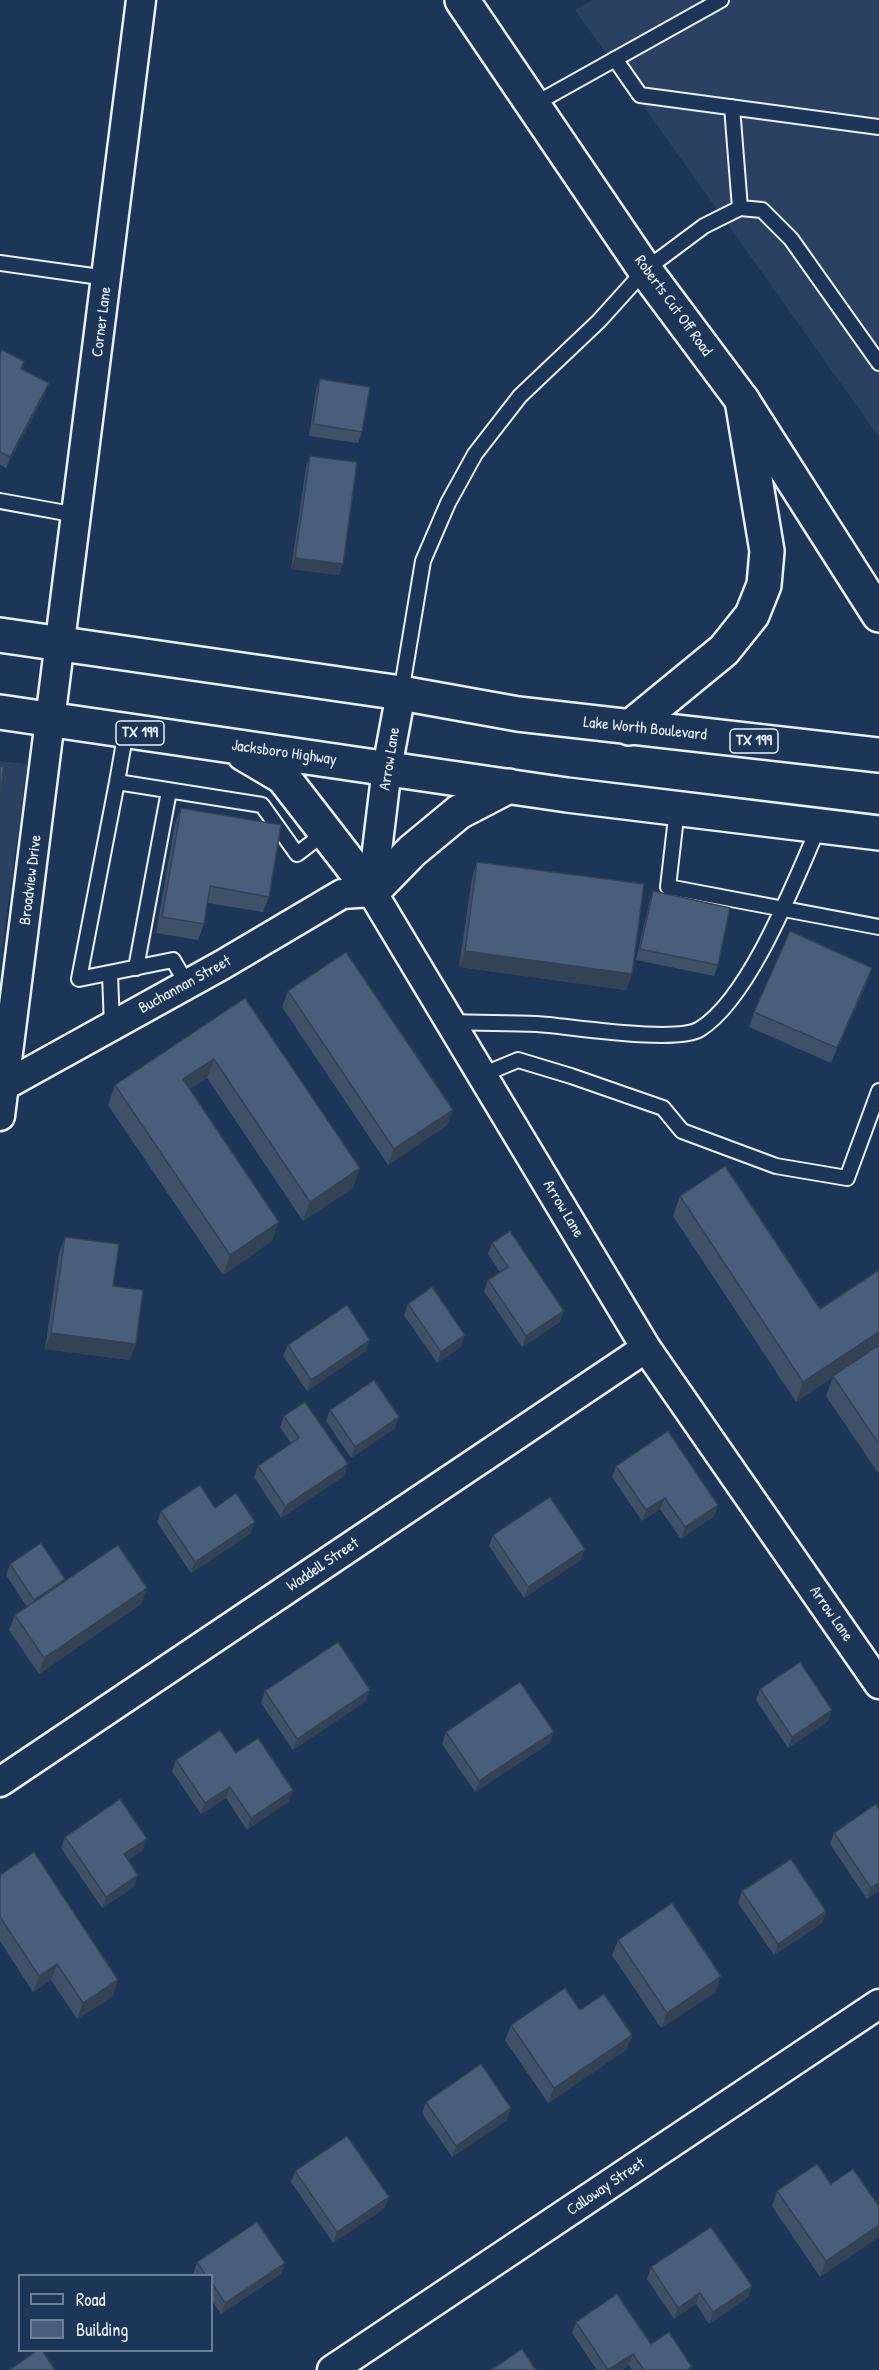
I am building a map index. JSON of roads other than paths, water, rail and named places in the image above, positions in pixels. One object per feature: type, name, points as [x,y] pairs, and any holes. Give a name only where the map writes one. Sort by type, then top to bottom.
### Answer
[{"type":"main road","name":"Roberts Cut Off Road","points":[[462,0],[645,270],[742,400],[879,615]]},
{"type":"main road","points":[[629,728],[724,650],[752,615],[764,585],[767,551],[742,400]]},
{"type":"main road","name":"TX 199","points":[[0,635],[401,693]]},
{"type":"main road","name":"Lake Worth Boulevard","points":[[401,693],[518,714],[879,755]]},
{"type":"main road","name":"Jacksboro Highway","points":[[0,712],[676,809]]},
{"type":"main road","points":[[230,745],[283,777],[372,892],[412,851],[459,812],[509,786]]},
{"type":"main road","name":"TX 199","points":[[676,809],[879,833]]},
{"type":"street","name":"Corner Lane","points":[[62,644],[141,0]]},
{"type":"street","name":"Broadview Drive","points":[[0,1116],[62,644]]},
{"type":"street","name":"Arrow Lane","points":[[401,693],[387,768],[372,892],[646,1348],[879,1684]]},
{"type":"street","name":"Buchannan Street","points":[[3,1086],[187,984],[342,894],[372,892]]},
{"type":"street","name":"Waddell Street","points":[[0,1782],[646,1348]]},
{"type":"street","name":"Calloway Street","points":[[332,2370],[879,2004]]},
{"type":"lane","points":[[533,105],[721,0]]},
{"type":"lane","points":[[615,59],[640,95],[879,127]]},
{"type":"lane","points":[[732,107],[740,208]]},
{"type":"lane","points":[[401,693],[423,561],[448,503],[475,454],[520,396],[599,321],[645,270],[704,226],[740,208],[762,210],[791,239],[879,363]]},
{"type":"lane","points":[[0,263],[107,278]]},
{"type":"lane","points":[[0,501],[77,515]]},
{"type":"lane","points":[[126,731],[78,979],[173,960],[187,984]]},
{"type":"lane","points":[[117,782],[262,805],[297,854],[326,832]]},
{"type":"lane","points":[[136,968],[169,790]]},
{"type":"lane","points":[[676,809],[668,887],[879,927]]},
{"type":"lane","points":[[450,1022],[538,1024],[645,1034],[684,1034],[700,1030],[737,993],[783,909],[819,826]]},
{"type":"lane","points":[[110,974],[112,1026]]},
{"type":"lane","points":[[482,1075],[518,1060],[529,1063],[663,1108],[682,1131],[776,1166],[847,1178],[879,1091]]}]
